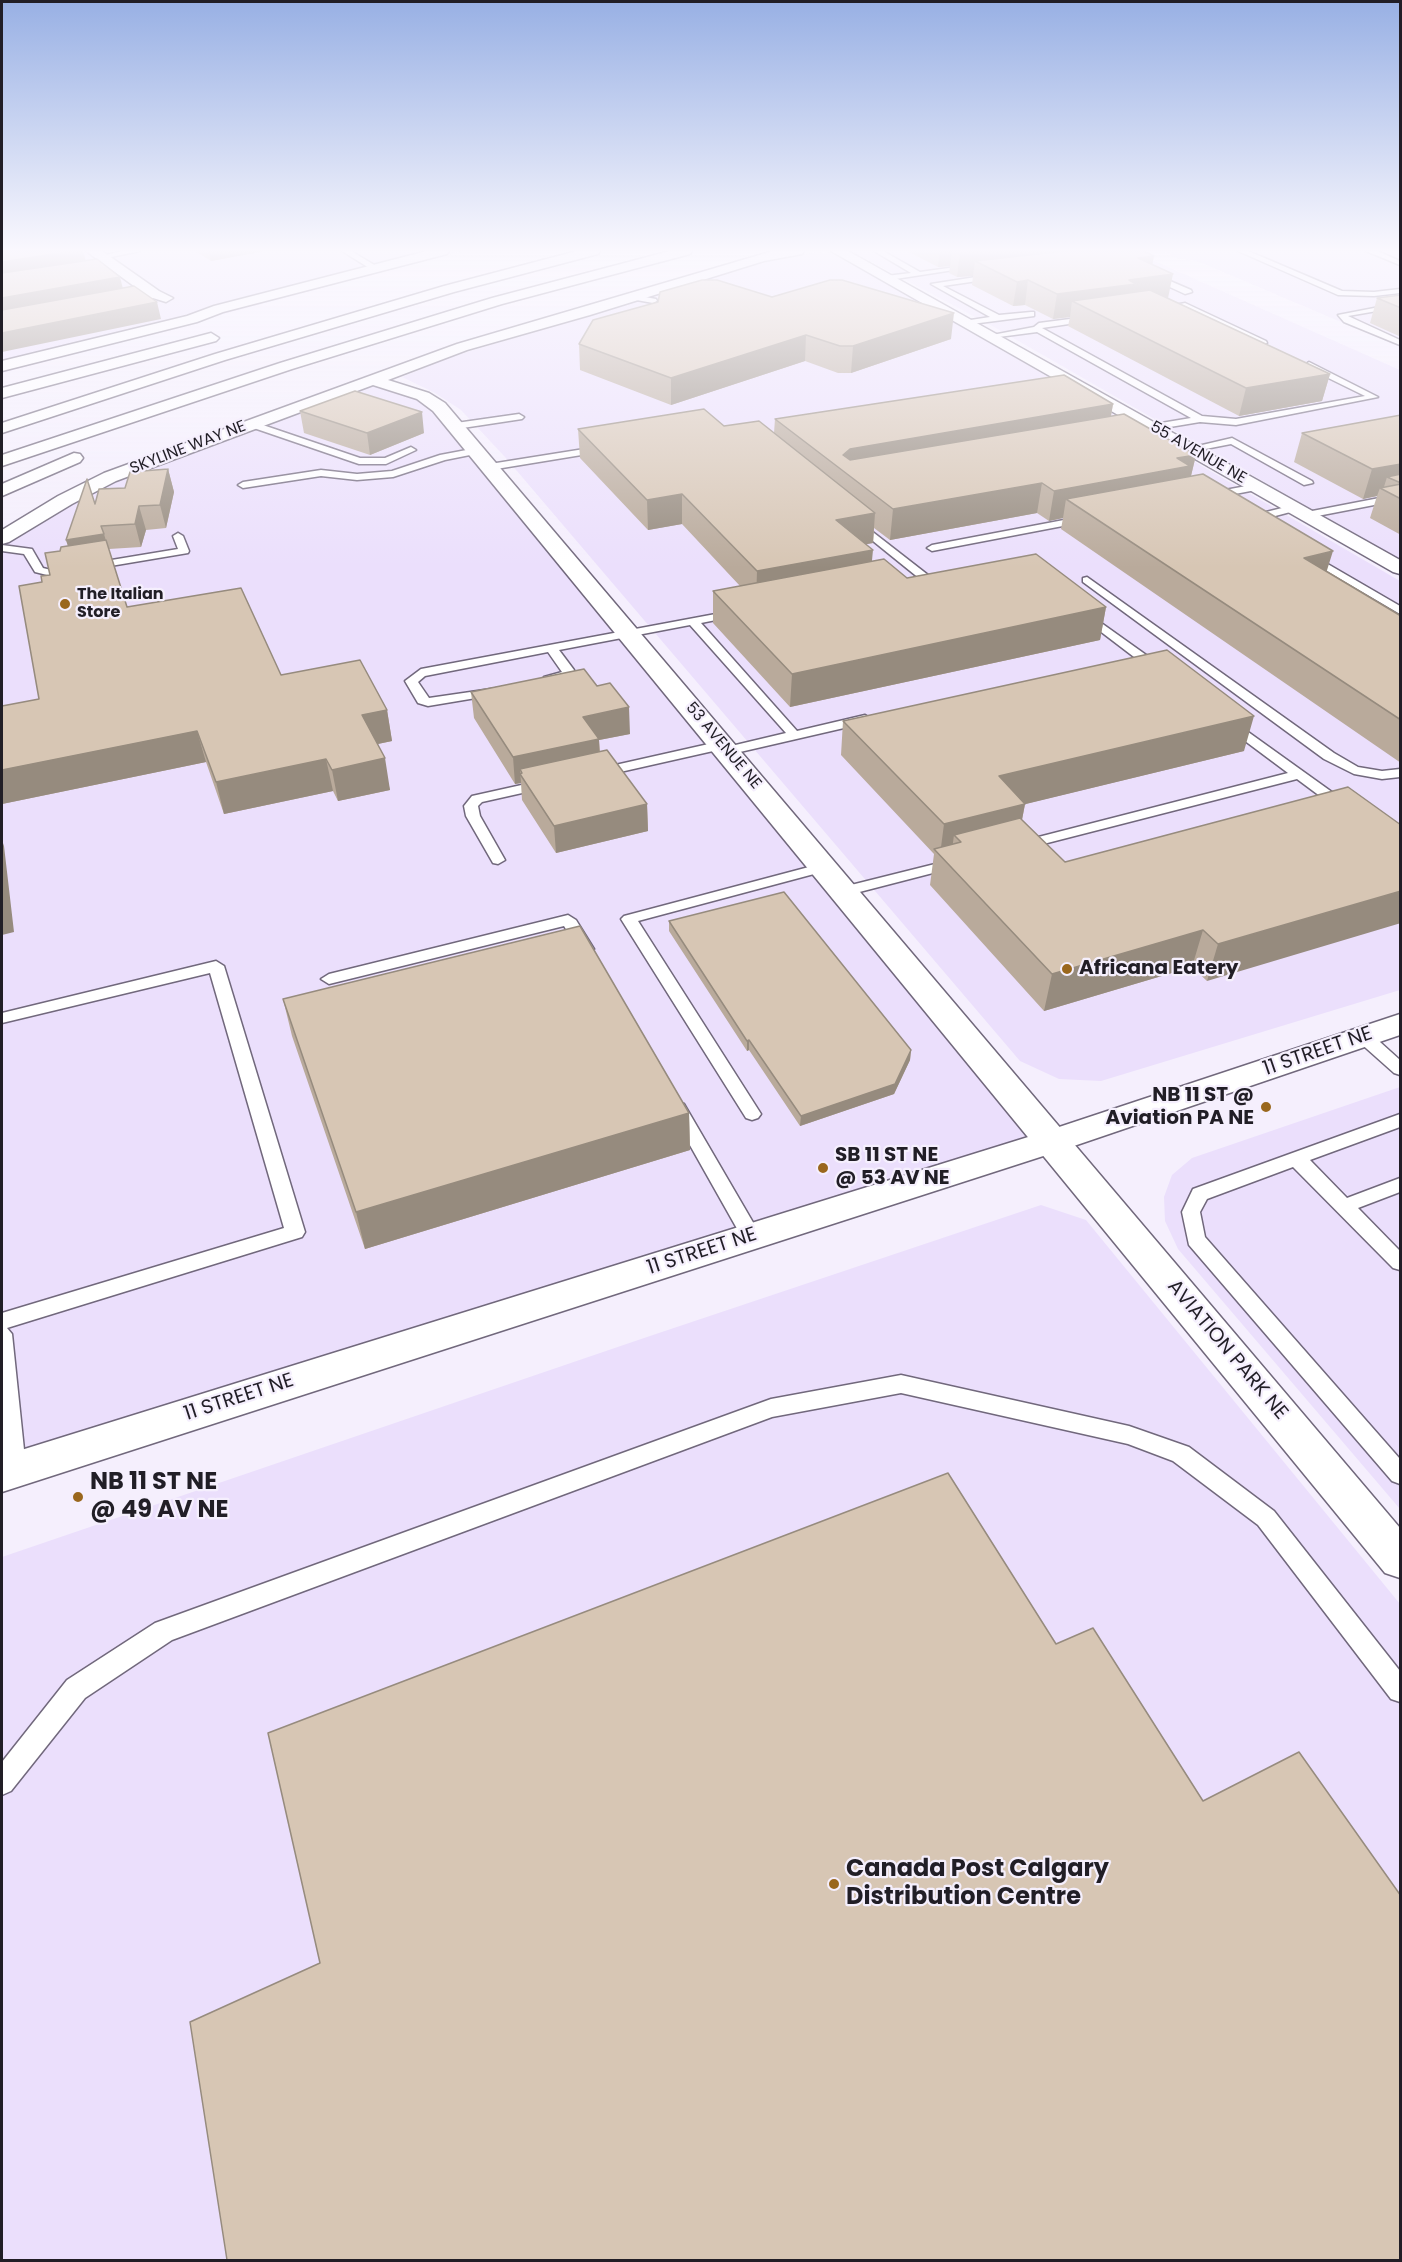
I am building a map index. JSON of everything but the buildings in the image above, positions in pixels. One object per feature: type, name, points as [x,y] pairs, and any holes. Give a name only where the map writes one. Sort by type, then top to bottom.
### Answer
[{"type":"main road","points":[[2,366],[40,357]]},
{"type":"main road","points":[[2,393],[144,357]]},
{"type":"main road","points":[[2,407],[160,357]]},
{"type":"main road","points":[[2,428],[222,357]]},
{"type":"main road","points":[[2,461],[317,357]]},
{"type":"main road","points":[[132,435],[281,379],[349,357]]},
{"type":"main road","name":"SKYLINE WAY NE","points":[[2,538],[65,500],[110,477],[434,357]]},
{"type":"main road","name":"55 AVENUE NE","points":[[1028,357],[1401,568]]},
{"type":"main road","name":"53 AVENUE NE","points":[[373,380],[423,396],[439,406],[1053,1141]]},
{"type":"main road","points":[[2,491],[90,451]]},
{"type":"main road","name":"11 STREET NE","points":[[8,1472],[1053,1141],[1401,1024]]},
{"type":"main road","name":"AVIATION PARK NE","points":[[1053,1141],[1401,1559]]},
{"type":"lane","points":[[1088,357],[1200,419]]},
{"type":"lane","points":[[1134,434],[1200,419],[1236,422],[1374,397],[1301,361]]},
{"type":"lane","points":[[1048,385],[1071,381]]},
{"type":"lane","points":[[456,426],[519,417]]},
{"type":"lane","points":[[251,424],[359,461],[387,461],[411,450]]},
{"type":"lane","points":[[1190,449],[1232,441],[1308,483]]},
{"type":"lane","points":[[243,485],[321,473],[357,477],[393,474],[443,458],[484,459],[615,447]]},
{"type":"lane","points":[[1199,498],[1257,487]]},
{"type":"lane","points":[[1263,529],[1253,523],[1254,518],[1401,497]]},
{"type":"lane","points":[[851,518],[924,578]]},
{"type":"lane","points":[[932,548],[1095,518]]},
{"type":"lane","points":[[2,548],[28,551],[39,570],[51,573],[184,551],[178,536]]},
{"type":"lane","points":[[1292,547],[1401,611]]},
{"type":"lane","points":[[1087,580],[1329,756],[1354,770],[1382,775],[1401,773]]},
{"type":"lane","points":[[1069,603],[1135,658],[1169,678]]},
{"type":"lane","points":[[505,689],[428,702],[422,700],[411,681],[421,673],[751,610]]},
{"type":"lane","points":[[693,621],[795,736]]},
{"type":"lane","points":[[538,682],[568,674],[568,670],[551,648]]},
{"type":"lane","points":[[1215,712],[1354,815]]},
{"type":"lane","points":[[582,776],[795,736],[875,717]]},
{"type":"lane","points":[[1011,848],[1299,774]]},
{"type":"lane","points":[[498,860],[473,816],[471,806],[477,799],[558,781]]},
{"type":"lane","points":[[844,891],[965,860]]},
{"type":"lane","points":[[752,1114],[629,919],[824,867]]},
{"type":"lane","points":[[329,979],[568,920],[592,960]]},
{"type":"lane","points":[[2,1018],[216,966],[295,1233],[2,1321]]},
{"type":"lane","points":[[1364,1036],[1401,1069]]},
{"type":"lane","points":[[669,1093],[751,1236]]},
{"type":"lane","points":[[1401,1120],[1200,1194],[1191,1212],[1196,1240],[1401,1474]]},
{"type":"lane","points":[[1297,1159],[1401,1263]]},
{"type":"lane","points":[[1344,1206],[1401,1185]]},
{"type":"lane","points":[[2,1334],[8,1472]]},
{"type":"lane","points":[[2,1782],[76,1689],[164,1631],[771,1408],[901,1384],[1129,1436],[1181,1454],[1266,1518],[1401,1690]]},
{"type":"shaded area","points":[[2,357],[64,357],[2,373]]},
{"type":"shaded area","points":[[1013,357],[1400,581],[1400,990],[1101,1081],[1059,1079],[1020,1061],[505,457],[461,410],[435,393],[402,377],[447,358]]},
{"type":"shaded area","points":[[1046,357],[1370,357],[1400,370],[1400,560]]},
{"type":"shaded area","points":[[373,380],[423,396],[1053,1141],[393,1350],[2,1477],[2,538],[65,500]]},
{"type":"shaded area","points":[[1400,1087],[1400,1509],[1178,1249],[1165,1221],[1164,1197],[1172,1175],[1192,1158]]},
{"type":"shaded area","points":[[1041,1205],[1086,1220],[1400,1604],[1400,2260],[2,2260],[2,1557]]},
{"type":"place","name":"The Italian Store","points":[[65,604]]},
{"type":"place","name":"Africana Eatery","points":[[1067,969]]},
{"type":"place","name":"NB 11 ST @ Aviation PA NE","points":[[1266,1107]]},
{"type":"place","name":"SB 11 ST NE @ 53 AV NE","points":[[823,1168]]},
{"type":"place","name":"NB 11 ST NE @ 49 AV NE","points":[[78,1497]]},
{"type":"place","name":"Canada Post Calgary Distribution Centre","points":[[834,1884]]}]
